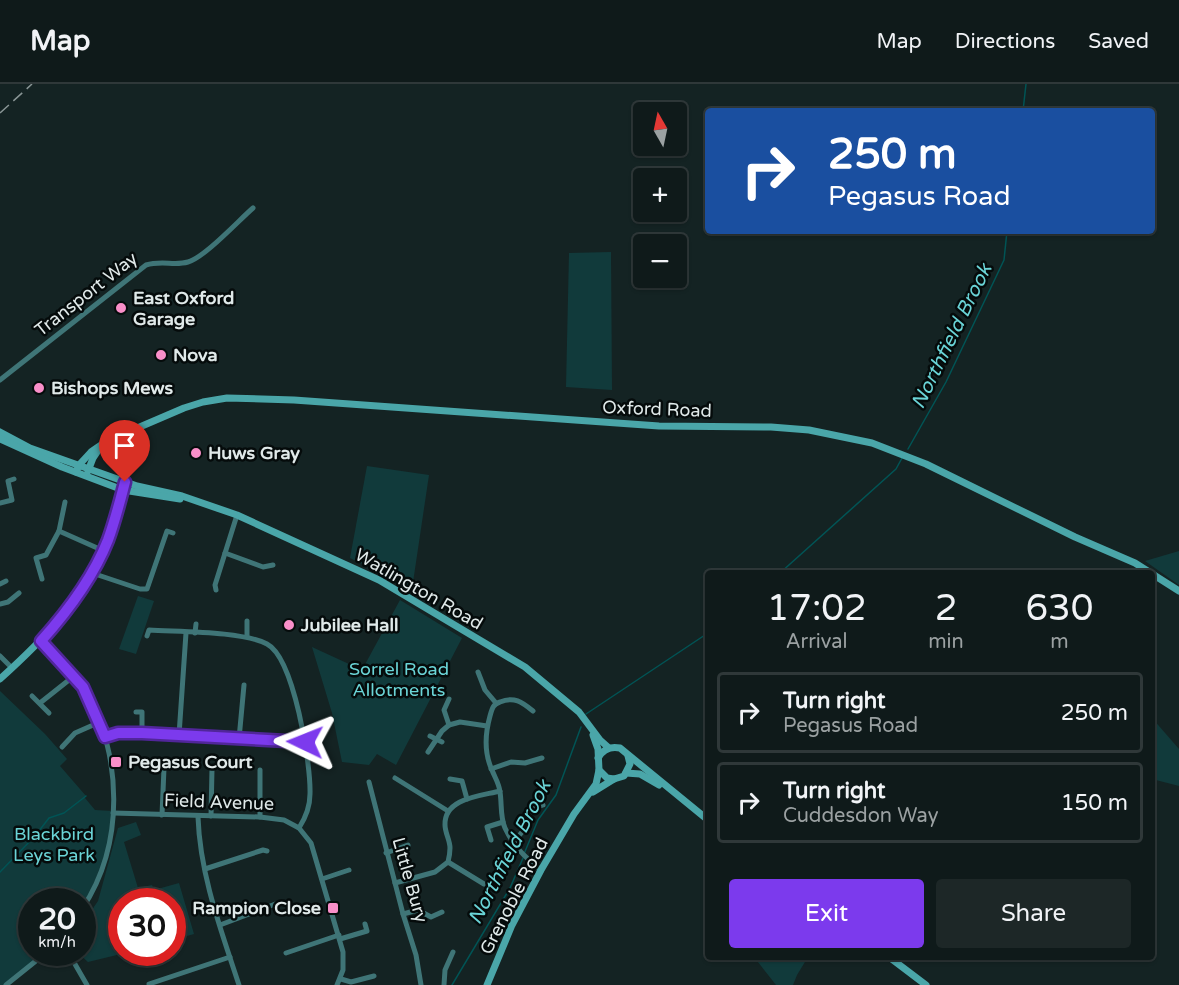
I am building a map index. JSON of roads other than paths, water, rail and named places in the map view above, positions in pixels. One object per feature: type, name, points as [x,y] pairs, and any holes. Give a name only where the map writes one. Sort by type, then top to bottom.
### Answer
[{"type":"street","name":"Transport Way","points":[[0,380],[146,265],[158,261],[182,263],[196,258],[253,208]]},
{"type":"street","name":"Oxford Road","points":[[78,469],[97,447],[107,441],[184,408],[227,398],[294,400],[660,426],[771,427],[809,430],[872,443],[926,464],[1146,570]]},
{"type":"street","name":"Watlington Road","points":[[0,432],[78,469],[86,476],[237,515],[380,580],[525,668],[550,687],[587,722],[609,748]]},
{"type":"street","name":"Watlington Road","points":[[0,439],[78,469],[89,468],[124,486]]},
{"type":"street","points":[[86,476],[93,458],[107,441]]},
{"type":"street","points":[[0,503],[12,500],[8,480]]},
{"type":"street","points":[[0,679],[41,641],[67,612],[93,573],[104,551],[124,486]]},
{"type":"street","points":[[42,579],[36,558],[46,555],[59,531],[65,502]]},
{"type":"street","points":[[216,590],[214,585],[237,515]]},
{"type":"street","points":[[59,531],[104,551]]},
{"type":"street","points":[[93,573],[147,591],[167,531],[174,532]]},
{"type":"street","points":[[225,553],[263,567],[273,565]]},
{"type":"street","name":"Oxford Road","points":[[1155,576],[1179,591]]},
{"type":"street","points":[[0,604],[20,593]]},
{"type":"street","points":[[246,621],[247,636]]},
{"type":"street","points":[[195,633],[196,624]]},
{"type":"street","points":[[147,636],[149,630],[247,636],[270,645],[280,657],[296,705],[305,742],[310,796],[307,816],[299,828],[311,843],[339,937],[344,960],[339,982],[351,982],[374,976]]},
{"type":"street","points":[[179,735],[186,633]]},
{"type":"street","points":[[41,641],[83,687],[100,722],[114,779],[107,852],[100,876],[93,888]]},
{"type":"street","points":[[0,656],[12,668]]},
{"type":"street","points":[[478,672],[485,690],[496,704]]},
{"type":"street","points":[[40,704],[74,676]]},
{"type":"street","points":[[239,739],[244,685]]},
{"type":"street","points":[[32,696],[49,713]]},
{"type":"street","points":[[449,725],[444,710],[450,699]]},
{"type":"street","points":[[533,711],[518,700],[510,699],[496,704],[492,709],[487,726],[486,747],[491,769],[501,791],[502,822],[514,844],[541,870]]},
{"type":"street","points":[[136,712],[142,712],[142,733]]},
{"type":"street","points":[[66,746],[75,733],[100,722]]},
{"type":"street","points":[[428,752],[433,737],[449,725],[460,722],[487,726]]},
{"type":"street","name":"Watlington Road","points":[[587,722],[596,740],[598,758]]},
{"type":"street","points":[[105,737],[118,733],[142,733],[305,742]]},
{"type":"street","points":[[433,737],[442,742]]},
{"type":"street","points":[[682,800],[640,774],[626,773],[614,779],[607,778],[599,770],[598,758],[604,750],[620,748],[705,818]]},
{"type":"street","points":[[626,753],[630,764],[626,773]]},
{"type":"street","points":[[491,769],[512,762],[525,763],[542,758]]},
{"type":"street","points":[[162,815],[164,768]]},
{"type":"street","points":[[211,816],[212,769]]},
{"type":"street","points":[[260,817],[261,770]]},
{"type":"street","name":"Grenoble Road","points":[[487,985],[509,932],[541,870],[574,814],[596,784],[599,770]]},
{"type":"street","points":[[395,778],[448,811]]},
{"type":"street","points":[[450,779],[462,781],[467,799]]},
{"type":"street","name":"Grenoble Road","points":[[590,793],[614,779]]},
{"type":"street","name":"Little Bury","points":[[369,782],[394,883],[416,955],[421,985]]},
{"type":"street","points":[[394,883],[435,872],[448,862],[450,848],[445,825],[448,811],[467,799],[501,791]]},
{"type":"street","points":[[514,844],[527,826],[529,810],[543,805]]},
{"type":"street","name":"Field Avenue","points":[[112,813],[260,817],[284,820],[299,828]]},
{"type":"street","points":[[198,817],[205,869],[239,985]]},
{"type":"street","points":[[490,840],[487,827],[502,822]]},
{"type":"street","points":[[386,853],[408,845]]},
{"type":"street","points":[[205,869],[263,850],[267,851]]},
{"type":"street","points":[[448,862],[484,884]]},
{"type":"street","points":[[322,879],[349,870]]},
{"type":"street","points":[[220,925],[278,903]]},
{"type":"street","points":[[403,914],[418,910],[431,917],[442,912]]},
{"type":"street","points":[[286,953],[367,931],[365,924]]},
{"type":"street","points":[[444,985],[445,970],[453,952]]},
{"type":"street","points":[[149,984],[230,957]]},
{"type":"street","points":[[893,960],[926,985]]},
{"type":"street","points":[[6,985],[30,966]]},
{"type":"street","points":[[76,966],[87,985]]},
{"type":"waterway","name":"Northfield Brook","points":[[1023,108],[1026,84]]},
{"type":"waterway","name":"Northfield Brook","points":[[908,449],[946,382],[1004,260],[1007,234]]},
{"type":"waterway","name":"Northfield Brook","points":[[783,570],[896,469],[902,458]]},
{"type":"waterway","name":"Northfield Brook","points":[[586,714],[705,635]]},
{"type":"waterway","name":"Northfield Brook","points":[[524,854],[538,820],[556,795],[581,727]]},
{"type":"waterway","points":[[0,872],[49,818],[64,813],[86,796]]},
{"type":"waterway","name":"Northfield Brook","points":[[452,985],[510,888],[523,858]]},
{"type":"railway","points":[[0,113],[32,84]]},
{"type":"place","name":"East Oxford Garage","points":[[121,308]]},
{"type":"place","name":"Nova","points":[[161,355]]},
{"type":"place","name":"Bishops Mews","points":[[39,388]]},
{"type":"place","name":"Huws Gray","points":[[196,453]]},
{"type":"place","name":"Jubilee Hall","points":[[289,625]]},
{"type":"place","name":"Pegasus Court","points":[[116,762]]},
{"type":"place","name":"Rampion Close","points":[[333,908]]},
{"type":"park label","name":"Sorrel Road Allotments","points":[[399,679]]},
{"type":"park label","name":"Blackbird Leys Park","points":[[54,844]]}]
